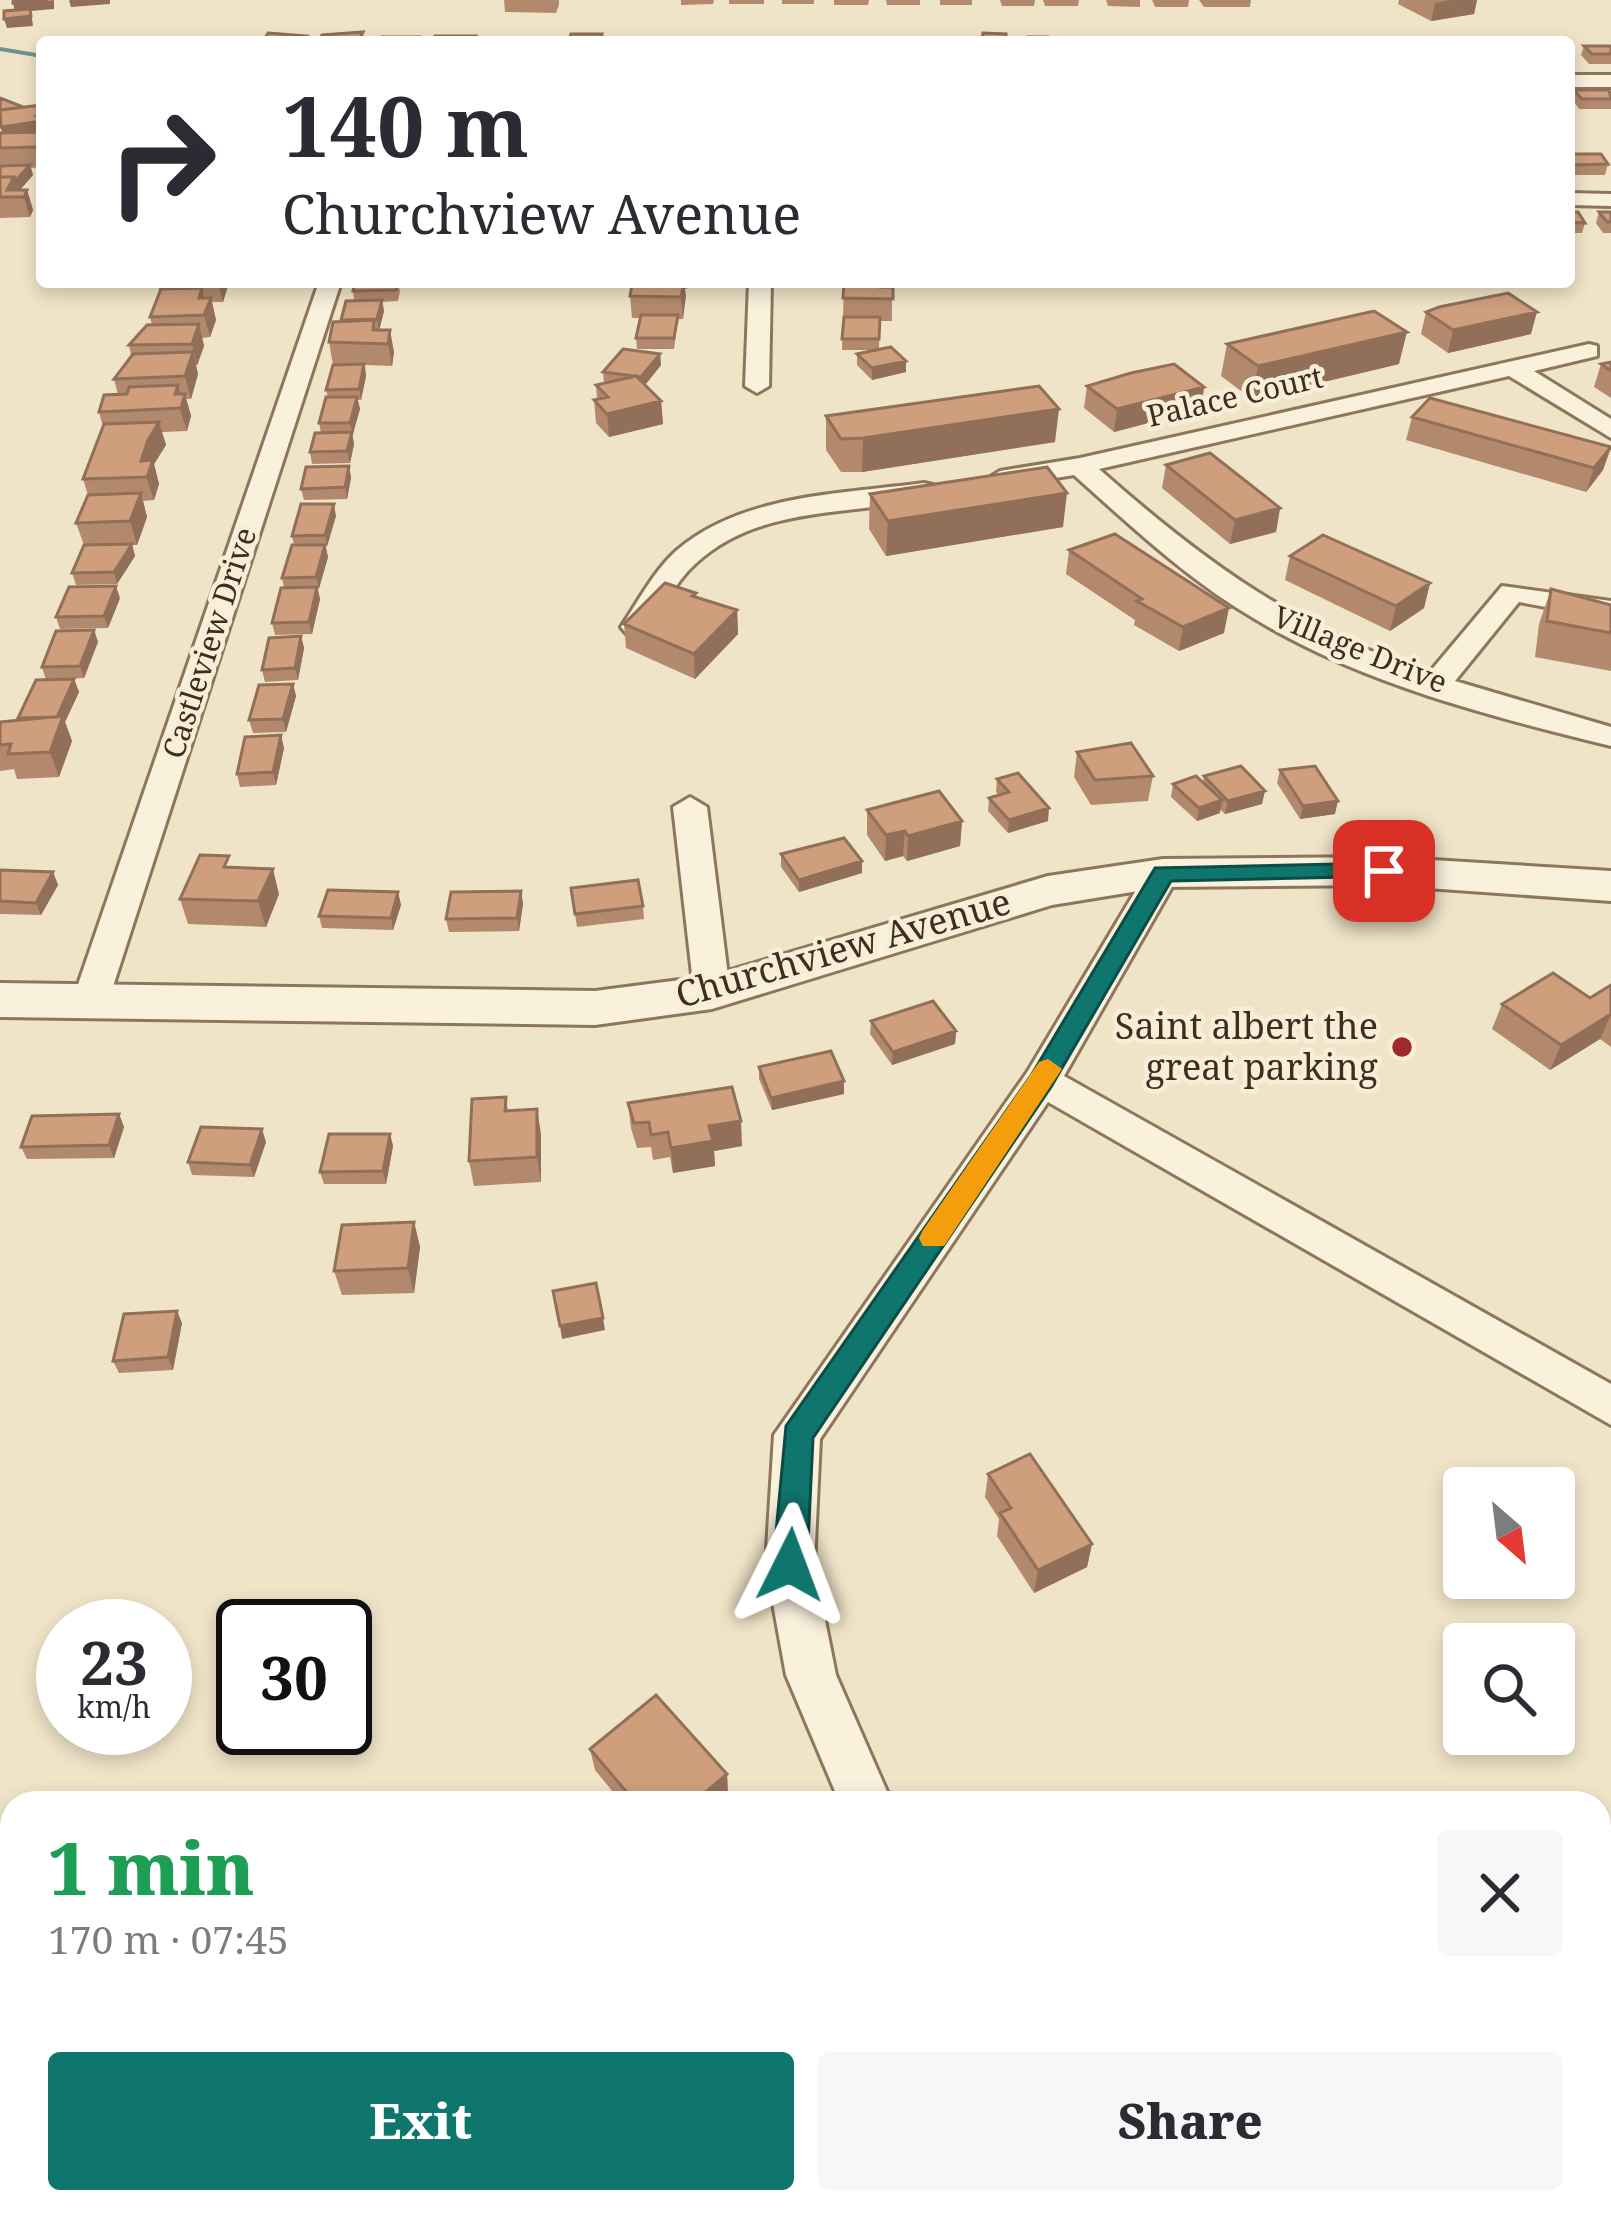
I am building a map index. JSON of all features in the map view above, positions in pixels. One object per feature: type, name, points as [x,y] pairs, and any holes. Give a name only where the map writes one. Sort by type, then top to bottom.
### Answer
[{"type":"street","points":[[1575,81],[1611,81]]},
{"type":"street","points":[[1575,199],[1611,200]]},
{"type":"street","name":"Castleview Drive","points":[[89,1005],[328,288]]},
{"type":"street","points":[[757,386],[760,288]]},
{"type":"street","name":"Palace Court","points":[[636,627],[682,560],[714,536],[766,516],[1080,466],[1589,351]]},
{"type":"street","points":[[1513,368],[1611,430]]},
{"type":"street","name":"Palace Court","points":[[1404,393],[1465,411]]},
{"type":"street","name":"Village Drive","points":[[1080,466],[1168,544],[1270,617],[1438,682],[1611,736]]},
{"type":"street","points":[[1438,682],[1512,592],[1611,610]]},
{"type":"street","points":[[690,807],[712,992]]},
{"type":"street","name":"Churchview Avenue","points":[[0,1000],[89,1005],[595,1008],[712,992],[1048,891],[1163,873],[1384,871],[1611,886]]},
{"type":"street","points":[[861,1791],[812,1675],[790,1565],[797,1435],[1042,1081],[1163,873]]},
{"type":"street","points":[[1042,1081],[1611,1406]]},
{"type":"building","points":[[30,9],[31,16],[4,19],[4,11]]},
{"type":"building","points":[[363,32],[361,36],[322,35]]},
{"type":"building","points":[[1584,46],[1611,46],[1611,54],[1592,54]]},
{"type":"building","points":[[1575,90],[1609,90],[1611,99],[1582,99]]},
{"type":"building","points":[[0,98],[23,107],[0,110]]},
{"type":"building","points":[[36,106],[36,122],[1,127],[0,110]]},
{"type":"building","points":[[36,132],[36,147],[0,148],[0,133]]},
{"type":"building","points":[[1575,154],[1601,154],[1608,164],[1575,165]]},
{"type":"building","points":[[30,165],[15,181],[14,177],[0,177],[0,166]]},
{"type":"building","points":[[0,177],[14,177],[7,190],[27,190],[24,197],[0,197]]},
{"type":"building","points":[[202,288],[199,298],[211,298],[204,315],[150,317],[161,289]]},
{"type":"building","points":[[354,288],[396,288],[396,290]]},
{"type":"building","points":[[631,288],[683,288],[681,297],[630,296]]},
{"type":"building","points":[[844,288],[893,288],[893,299],[843,298]]},
{"type":"building","points":[[1508,293],[1537,312],[1453,330],[1426,312],[1439,307]]},
{"type":"building","points":[[382,300],[377,319],[341,320],[346,301]]},
{"type":"building","points":[[1374,311],[1407,332],[1258,366],[1227,344]]},
{"type":"building","points":[[641,315],[678,315],[674,338],[636,338]]},
{"type":"building","points":[[844,317],[880,317],[879,339],[842,339]]},
{"type":"building","points":[[374,320],[373,330],[390,330],[388,344],[329,342],[333,322]]},
{"type":"building","points":[[199,324],[192,344],[129,345],[147,325]]},
{"type":"building","points":[[891,347],[906,361],[872,368],[857,354]]},
{"type":"building","points":[[623,349],[660,354],[641,377],[603,372]]},
{"type":"building","points":[[193,352],[185,376],[114,379],[133,354]]},
{"type":"building","points":[[364,364],[359,389],[326,390],[333,365]]},
{"type":"building","points":[[1174,364],[1204,387],[1117,409],[1087,386],[1131,373]]},
{"type":"building","points":[[636,376],[661,401],[607,414],[594,400],[608,397],[596,385]]},
{"type":"building","points":[[178,385],[175,394],[185,394],[181,408],[99,412],[104,395],[127,394],[129,387]]},
{"type":"building","points":[[1039,386],[1059,409],[841,439],[826,416]]},
{"type":"building","points":[[326,397],[357,397],[350,423],[319,423]]},
{"type":"building","points":[[1430,398],[1611,447],[1594,468],[1412,417]]},
{"type":"building","points":[[159,422],[141,461],[153,460],[147,477],[83,479],[104,424]]},
{"type":"building","points":[[352,432],[347,451],[310,452],[315,433]]},
{"type":"building","points":[[1210,453],[1280,508],[1235,520],[1166,465]]},
{"type":"building","points":[[349,466],[345,487],[301,489],[306,467]]},
{"type":"building","points":[[1047,467],[1067,493],[888,521],[870,494]]},
{"type":"building","points":[[141,493],[130,521],[76,523],[88,495]]},
{"type":"building","points":[[301,504],[334,504],[325,535],[292,536]]},
{"type":"building","points":[[1115,534],[1229,608],[1183,627],[1137,601],[1142,599],[1069,550]]},
{"type":"building","points":[[1323,535],[1430,583],[1396,606],[1290,556]]},
{"type":"building","points":[[132,544],[114,572],[72,573],[84,545]]},
{"type":"building","points":[[292,545],[325,545],[316,577],[282,578]]},
{"type":"building","points":[[665,583],[737,610],[694,654],[624,624]]},
{"type":"building","points":[[116,586],[104,616],[56,617],[69,587]]},
{"type":"building","points":[[317,587],[309,622],[272,623],[281,588]]},
{"type":"building","points":[[1551,589],[1611,605],[1611,633],[1547,621]]},
{"type":"building","points":[[94,630],[80,666],[42,667],[56,631]]},
{"type":"building","points":[[301,636],[295,668],[262,670],[269,638]]},
{"type":"building","points":[[74,679],[57,717],[18,718],[36,680]]},
{"type":"building","points":[[293,684],[283,719],[249,720],[259,685]]},
{"type":"building","points":[[63,716],[50,752],[8,754],[11,744],[0,745],[0,722]]},
{"type":"building","points":[[281,735],[273,772],[237,774],[245,737]]},
{"type":"building","points":[[1131,743],[1153,776],[1095,780],[1077,752]]},
{"type":"building","points":[[1241,766],[1265,791],[1228,801],[1204,776]]},
{"type":"building","points":[[1315,766],[1338,801],[1303,806],[1280,770]]},
{"type":"building","points":[[1018,773],[1049,808],[1009,820],[989,798],[1009,792],[997,779]]},
{"type":"building","points":[[1196,776],[1222,800],[1199,808],[1173,784]]},
{"type":"building","points":[[939,791],[962,821],[908,836],[905,831],[886,835],[867,810]]},
{"type":"building","points":[[844,838],[862,861],[799,880],[781,854]]},
{"type":"building","points":[[200,855],[229,856],[224,867],[273,869],[258,901],[180,899]]},
{"type":"building","points":[[0,870],[53,872],[36,903],[0,901]]},
{"type":"building","points":[[638,880],[643,906],[575,914],[571,888]]},
{"type":"building","points":[[328,890],[398,892],[391,918],[319,916]]},
{"type":"building","points":[[521,891],[517,918],[446,919],[451,892]]},
{"type":"building","points":[[1553,973],[1590,998],[1611,985],[1611,1014],[1561,1045],[1502,1004]]},
{"type":"building","points":[[933,1001],[956,1031],[893,1052],[871,1021]]},
{"type":"building","points":[[831,1051],[844,1081],[771,1098],[759,1067]]},
{"type":"building","points":[[732,1087],[741,1121],[709,1126],[713,1141],[671,1148],[668,1132],[651,1135],[649,1122],[634,1123],[628,1103]]},
{"type":"building","points":[[506,1097],[505,1111],[537,1109],[537,1157],[469,1161],[472,1099]]},
{"type":"building","points":[[119,1114],[109,1145],[21,1147],[32,1116]]},
{"type":"building","points":[[201,1127],[262,1129],[250,1165],[188,1162]]},
{"type":"building","points":[[329,1134],[390,1134],[383,1171],[320,1172]]},
{"type":"building","points":[[414,1222],[408,1268],[334,1271],[342,1225]]},
{"type":"building","points":[[596,1283],[603,1318],[560,1326],[553,1291]]},
{"type":"building","points":[[177,1311],[168,1357],[113,1361],[124,1314]]},
{"type":"building","points":[[1030,1454],[1092,1544],[1038,1570],[1000,1513],[1011,1508],[988,1474]]},
{"type":"building","points":[[656,1695],[727,1774],[707,1791],[626,1791],[590,1749]]},
{"type":"waterway","points":[[0,49],[36,55]]},
{"type":"slow traffic","points":[[933,1238],[1048,1069]]},
{"type":"place","name":"Saint albert the great parking","points":[[1402,1047]]},
{"type":"route","points":[[790,1565],[797,1435],[1042,1081],[1163,873],[1384,871]]}]
